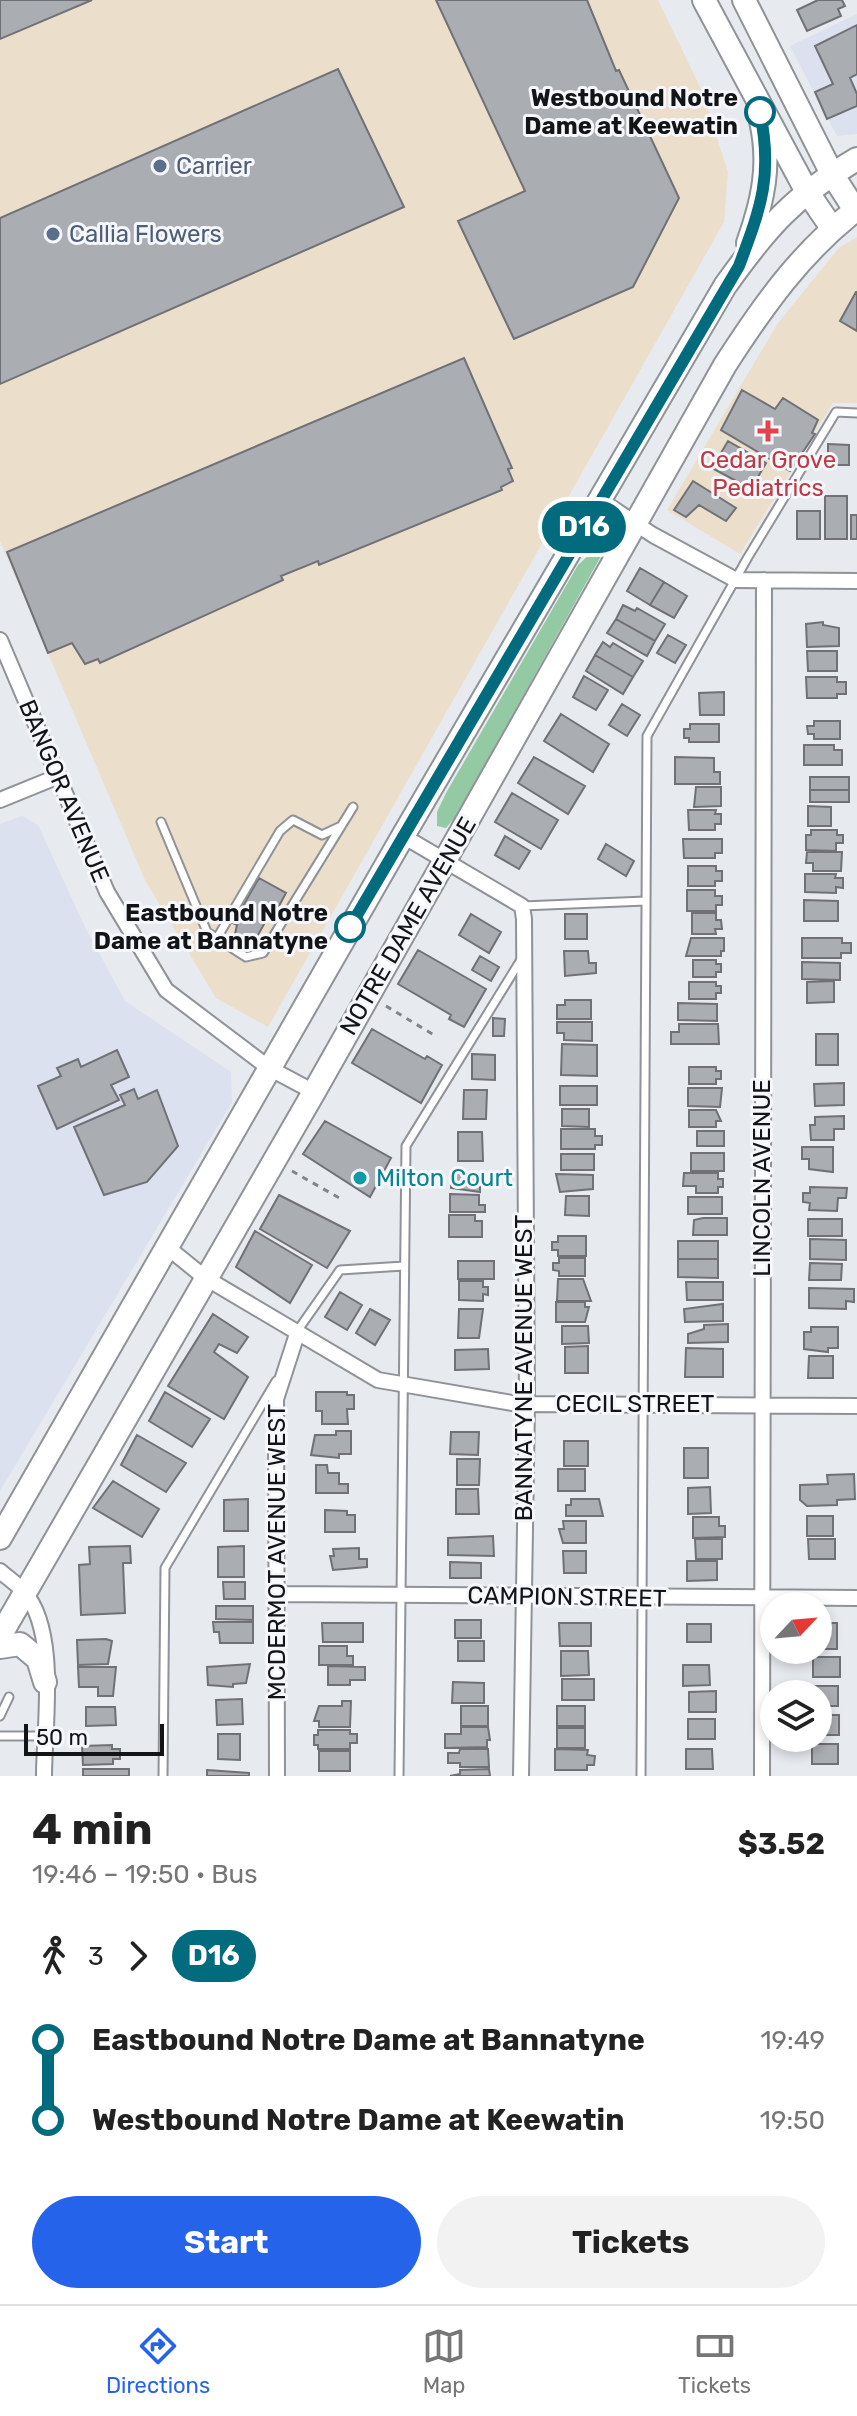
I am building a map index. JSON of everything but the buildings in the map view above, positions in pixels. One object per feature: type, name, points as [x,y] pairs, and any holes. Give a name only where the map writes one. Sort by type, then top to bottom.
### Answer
[{"type":"main road","points":[[704,0],[806,190],[832,228]]},
{"type":"main road","name":"NOTRE DAME AVENUE","points":[[0,1636],[762,307],[780,283],[832,228],[856,210],[832,174],[744,0]]},
{"type":"main road","points":[[739,266],[763,201],[765,186],[766,144],[756,96]]},
{"type":"main road","points":[[832,174],[857,159]]},
{"type":"main road","name":"NOTRE DAME AVENUE","points":[[0,1538],[403,836],[739,266],[766,230],[806,190],[832,174]]},
{"type":"main road","points":[[0,1647],[20,1644],[32,1651],[45,1682]]},
{"type":"street","points":[[600,500],[736,580],[857,581]]},
{"type":"street","name":"LINCOLN AVENUE","points":[[762,1592],[764,580]]},
{"type":"street","name":"BANGOR AVENUE","points":[[0,640],[107,892],[166,990],[269,1068],[314,1092]]},
{"type":"street","points":[[0,800],[59,776]]},
{"type":"street","points":[[403,836],[522,906]]},
{"type":"street","name":"BANNATYNE AVENUE WEST","points":[[521,1776],[527,1404],[522,906]]},
{"type":"street","name":"CECIL STREET","points":[[167,1247],[204,1277],[378,1380],[403,1386],[527,1404],[857,1406]]},
{"type":"street","name":"MCDERMOT AVENUE WEST","points":[[277,1776],[276,1399],[298,1331]]},
{"type":"street","points":[[0,1571],[25,1593],[42,1632],[44,1776]]},
{"type":"street","name":"CAMPION STREET","points":[[276,1594],[760,1599]]},
{"type":"street","name":"CAMPION STREET","points":[[832,1598],[857,1598]]},
{"type":"street","name":"LINCOLN AVENUE","points":[[762,1664],[762,1776]]},
{"type":"lane","points":[[641,1776],[647,736],[836,412],[857,413]]},
{"type":"lane","points":[[161,822],[207,932],[246,957],[263,953],[353,807]]},
{"type":"lane","points":[[217,938],[280,831],[293,820],[322,835],[341,827]]},
{"type":"lane","points":[[522,906],[646,901]]},
{"type":"lane","points":[[399,1776],[406,1146],[523,956]]},
{"type":"lane","points":[[298,1331],[340,1270],[404,1266]]},
{"type":"lane","points":[[163,1776],[165,1568],[284,1367]]},
{"type":"lane","points":[[0,1716],[9,1697]]},
{"type":"lane","points":[[0,1736],[44,1736]]},
{"type":"path","points":[[379,1002],[434,1035]]},
{"type":"path","points":[[283,1166],[341,1199]]},
{"type":"shaded area","points":[[0,0],[658,0],[701,89],[728,172],[724,222],[268,1027],[216,998],[145,880],[0,541]]},
{"type":"shaded area","points":[[857,14],[857,134],[837,136],[790,46]]},
{"type":"shaded area","points":[[857,237],[857,403],[833,403],[740,554],[667,510],[778,323],[839,248]]},
{"type":"shaded area","points":[[22,816],[38,825],[85,927],[125,1001],[231,1072],[232,1102],[0,1491],[0,824]]},
{"type":"green space","points":[[599,546],[603,548],[600,558],[457,815],[446,828],[437,826],[437,812],[446,793],[578,565]]},
{"type":"bus line","name":"D16","points":[[350,927],[739,266],[763,201],[766,144],[760,112]]},
{"type":"place","name":"Westbound Notre Dame at Keewatin","points":[[760,112]]},
{"type":"place","name":"Carrier","points":[[160,166]]},
{"type":"place","name":"Callia Flowers","points":[[53,234]]},
{"type":"place","name":"Cedar Grove Pediatrics","points":[[768,431]]},
{"type":"place","name":"Eastbound Notre Dame at Bannatyne","points":[[350,927]]},
{"type":"place","name":"Milton Court","points":[[360,1178]]}]
